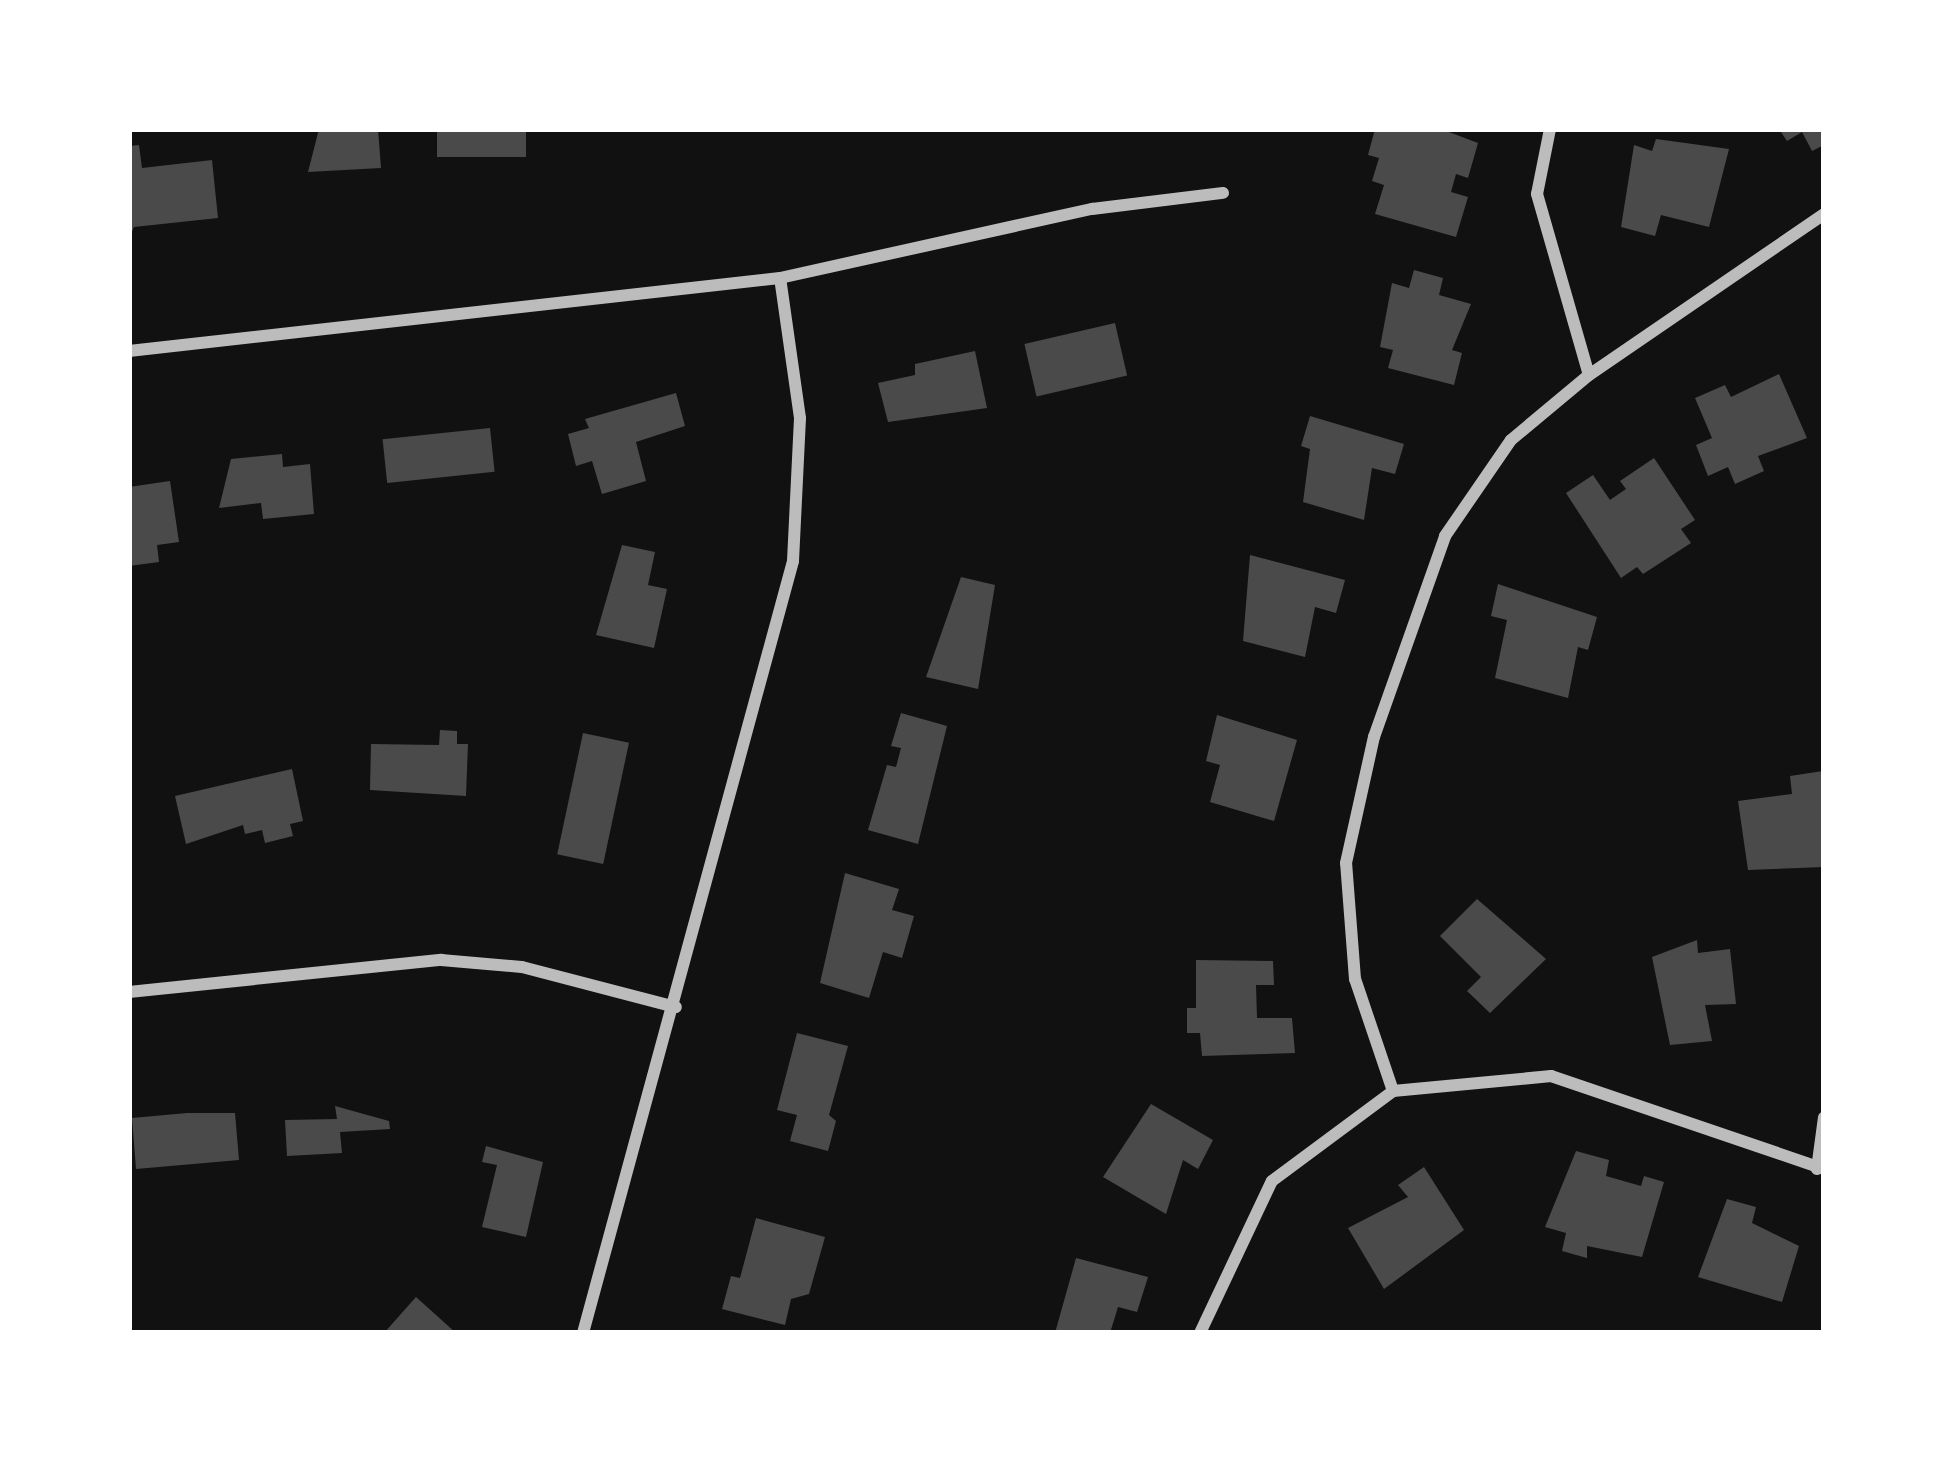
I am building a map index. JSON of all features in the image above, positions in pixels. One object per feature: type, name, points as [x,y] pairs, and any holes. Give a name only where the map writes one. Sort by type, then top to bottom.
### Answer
[{"type":"street","points":[[1550,129],[1537,194],[1589,375]]},
{"type":"street","points":[[129,351],[780,278],[1092,209],[1223,193]]},
{"type":"street","points":[[1394,1091],[1354,979],[1346,863],[1374,737],[1445,536],[1511,440],[1589,375],[1824,214]]},
{"type":"street","points":[[583,1333],[676,1007],[793,561],[800,418],[780,278]]},
{"type":"street","points":[[129,992],[441,960],[522,967],[676,1007]]},
{"type":"street","points":[[1200,1333],[1272,1181],[1394,1091],[1551,1076],[1820,1169],[1824,1117]]},
{"type":"building","points":[[319,129],[378,129],[381,168],[308,172]]},
{"type":"building","points":[[437,129],[526,129],[526,157],[437,157]]},
{"type":"building","points":[[1375,129],[1441,129],[1478,143],[1468,178],[1456,174],[1451,192],[1468,197],[1456,237],[1375,214],[1384,185],[1372,181],[1379,158],[1368,155]]},
{"type":"building","points":[[1779,129],[1824,129],[1824,145],[1812,151],[1802,132],[1787,141]]},
{"type":"building","points":[[1656,139],[1729,149],[1709,227],[1661,215],[1655,236],[1621,227],[1634,145],[1652,151]]},
{"type":"building","points":[[139,145],[142,168],[212,160],[218,218],[134,227],[129,239],[129,146]]},
{"type":"building","points":[[1414,270],[1443,278],[1439,295],[1471,304],[1452,350],[1462,353],[1454,385],[1388,368],[1393,350],[1380,347],[1392,283],[1409,288]]},
{"type":"building","points":[[1115,323],[1127,376],[1037,397],[1024,344]]},
{"type":"building","points":[[975,351],[987,408],[888,422],[878,383],[915,375],[915,364]]},
{"type":"building","points":[[1779,374],[1807,438],[1758,456],[1764,471],[1735,484],[1728,467],[1708,476],[1696,445],[1712,438],[1695,398],[1725,385],[1731,397]]},
{"type":"building","points":[[676,393],[685,426],[636,442],[646,481],[602,494],[592,461],[576,466],[568,434],[589,428],[585,419]]},
{"type":"building","points":[[1310,416],[1404,444],[1395,474],[1372,468],[1364,520],[1303,502],[1310,449],[1301,446]]},
{"type":"building","points":[[490,428],[495,472],[387,483],[383,439]]},
{"type":"building","points":[[282,454],[283,467],[310,464],[314,514],[263,519],[261,503],[219,508],[231,459]]},
{"type":"building","points":[[1654,458],[1695,520],[1681,529],[1691,543],[1643,574],[1637,567],[1621,578],[1566,493],[1593,475],[1610,500],[1626,489],[1620,481]]},
{"type":"building","points":[[170,481],[179,542],[157,545],[159,562],[129,566],[129,487]]},
{"type":"building","points":[[622,545],[655,552],[648,585],[667,589],[654,648],[596,635]]},
{"type":"building","points":[[1250,555],[1345,580],[1336,613],[1315,607],[1305,657],[1243,641]]},
{"type":"building","points":[[961,577],[995,585],[978,689],[926,677]]},
{"type":"building","points":[[1498,584],[1597,617],[1588,650],[1578,647],[1568,698],[1495,678],[1507,620],[1491,616]]},
{"type":"building","points":[[901,713],[947,726],[918,844],[868,830],[887,765],[896,767],[901,748],[891,746]]},
{"type":"building","points":[[1217,715],[1297,740],[1274,821],[1210,802],[1220,765],[1206,761]]},
{"type":"building","points":[[440,730],[457,731],[457,744],[468,744],[466,796],[370,790],[371,744],[439,745]]},
{"type":"building","points":[[583,733],[629,743],[603,864],[557,854]]},
{"type":"building","points":[[292,769],[303,821],[290,824],[293,836],[265,843],[262,830],[245,834],[243,825],[186,844],[175,796]]},
{"type":"building","points":[[1823,771],[1824,867],[1748,870],[1738,801],[1792,794],[1790,776]]},
{"type":"building","points":[[845,873],[899,889],[892,910],[914,916],[902,958],[883,952],[869,998],[820,983]]},
{"type":"building","points":[[1477,899],[1546,959],[1490,1013],[1467,991],[1481,977],[1440,936]]},
{"type":"building","points":[[1697,940],[1698,953],[1730,949],[1736,1004],[1705,1005],[1712,1041],[1670,1045],[1652,957]]},
{"type":"building","points":[[1196,960],[1273,961],[1274,985],[1256,985],[1257,1018],[1292,1018],[1295,1053],[1202,1056],[1200,1033],[1187,1033],[1187,1008],[1196,1008]]},
{"type":"building","points":[[797,1033],[848,1046],[829,1115],[836,1121],[828,1151],[790,1141],[797,1115],[777,1110]]},
{"type":"building","points":[[1151,1104],[1213,1140],[1198,1169],[1183,1160],[1166,1214],[1103,1177]]},
{"type":"building","points":[[335,1106],[389,1121],[390,1129],[340,1132],[342,1153],[287,1156],[285,1120],[337,1119]]},
{"type":"building","points":[[235,1113],[239,1160],[136,1169],[132,1118]]},
{"type":"building","points":[[486,1146],[543,1162],[526,1237],[482,1227],[497,1165],[482,1162]]},
{"type":"building","points":[[1576,1151],[1609,1160],[1606,1176],[1641,1186],[1644,1176],[1664,1182],[1642,1257],[1587,1246],[1587,1258],[1562,1251],[1566,1233],[1545,1227]]},
{"type":"building","points":[[1424,1167],[1464,1230],[1384,1289],[1348,1228],[1408,1197],[1398,1185]]},
{"type":"building","points":[[1727,1199],[1756,1207],[1752,1223],[1799,1246],[1782,1302],[1698,1277]]},
{"type":"building","points":[[756,1218],[825,1237],[809,1294],[791,1299],[785,1325],[722,1309],[731,1276],[740,1278]]},
{"type":"building","points":[[1076,1258],[1148,1277],[1137,1312],[1118,1307],[1110,1333],[1055,1333]]},
{"type":"building","points":[[416,1297],[456,1333],[384,1333]]}]
